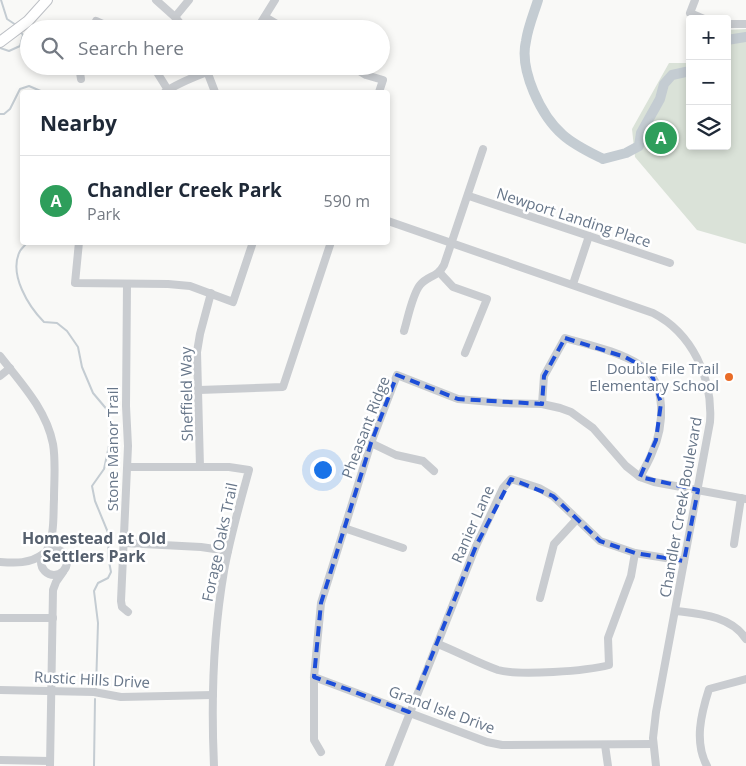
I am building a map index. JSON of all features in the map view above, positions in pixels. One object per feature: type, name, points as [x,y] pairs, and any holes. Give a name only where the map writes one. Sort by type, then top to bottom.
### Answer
[{"type":"main road","points":[[28,20],[47,0]]},
{"type":"main road","points":[[0,42],[20,27]]},
{"type":"street","points":[[156,0],[178,20]]},
{"type":"street","points":[[175,17],[190,0]]},
{"type":"street","points":[[262,20],[275,0]]},
{"type":"street","points":[[695,0],[690,13],[695,15]]},
{"type":"street","points":[[264,17],[269,20]]},
{"type":"street","points":[[731,24],[746,24]]},
{"type":"street","points":[[80,75],[81,79]]},
{"type":"street","points":[[157,75],[166,90]]},
{"type":"street","points":[[169,90],[195,75]]},
{"type":"street","points":[[208,75],[214,90]]},
{"type":"street","points":[[366,75],[383,80],[380,90]]},
{"type":"street","points":[[404,331],[416,292],[421,284],[440,273],[469,196],[484,149]]},
{"type":"street","name":"Newport Landing Place","points":[[469,196],[670,263]]},
{"type":"street","name":"Chandler Creek Boulevard","points":[[390,222],[643,308],[661,317],[680,334],[696,356],[706,381],[710,410],[698,490],[656,712],[653,744],[656,766]]},
{"type":"street","points":[[573,284],[589,236]]},
{"type":"street","points":[[79,245],[75,283],[190,286],[233,302],[252,245]]},
{"type":"street","points":[[199,390],[283,387],[330,245]]},
{"type":"street","points":[[440,273],[454,288],[487,299],[465,353]]},
{"type":"street","name":"Stone Manor Trail","points":[[127,284],[125,362],[128,467],[121,600],[122,607],[128,612]]},
{"type":"street","name":"Sheffield Way","points":[[200,466],[198,342],[212,294]]},
{"type":"street","points":[[542,404],[544,376],[565,338],[625,357],[642,366],[653,378],[660,392],[661,403],[659,427],[653,452],[640,477]]},
{"type":"street","points":[[0,356],[39,408],[46,421],[54,457],[53,532],[40,562],[53,590],[50,764],[0,760]]},
{"type":"street","points":[[0,376],[10,368]]},
{"type":"street","name":"Pheasant Ridge","points":[[321,752],[314,740],[314,678],[321,603],[371,442],[397,376],[458,399],[542,404],[560,408],[571,412],[593,428],[626,466],[640,477],[654,482],[744,499]]},
{"type":"street","points":[[371,442],[396,455],[423,462],[434,471]]},
{"type":"street","name":"Forage Oaks Trail","points":[[128,467],[200,466],[249,470],[228,551],[219,609],[214,660],[214,766]]},
{"type":"street","name":"Ranier Lane","points":[[388,766],[476,546],[503,488],[511,479],[539,488],[553,496],[600,541],[635,553],[684,561]]},
{"type":"street","points":[[734,544],[744,499]]},
{"type":"street","points":[[540,598],[554,544],[577,519]]},
{"type":"street","points":[[344,528],[403,548]]},
{"type":"street","points":[[53,532],[65,555],[67,564],[53,590]]},
{"type":"street","points":[[124,543],[201,547],[228,551]]},
{"type":"street","points":[[0,562],[36,560],[44,553],[54,549],[62,552]]},
{"type":"street","points":[[438,644],[499,670],[512,672],[571,671],[609,665],[608,638],[631,576],[635,553]]},
{"type":"street","points":[[26,562],[55,575],[63,572]]},
{"type":"street","points":[[676,610],[720,619],[737,628],[746,639]]},
{"type":"street","points":[[0,618],[53,618]]},
{"type":"street","name":"Grand Isle Drive","points":[[314,678],[487,742],[502,745],[653,744]]},
{"type":"street","points":[[707,766],[699,746],[703,706],[709,689],[746,679]]},
{"type":"street","name":"Rustic Hills Drive","points":[[0,690],[94,692],[121,697],[213,695]]},
{"type":"street","points":[[605,745],[608,766]]},
{"type":"highlighted area","points":[[565,338],[625,357],[642,366],[653,378],[661,403],[656,440],[640,477],[698,490],[684,561],[635,553],[600,541],[553,496],[511,479],[476,546],[409,712],[314,677],[321,603],[371,443],[397,375],[458,399],[542,404],[544,376]]},
{"type":"shaded area","points":[[746,29],[746,244],[697,230],[635,157],[632,129],[669,63],[686,63],[686,150],[731,150],[731,30]]},
{"type":"waterway","points":[[1,0],[7,19],[16,25]]},
{"type":"waterway","points":[[538,0],[528,31],[525,53],[526,65],[534,92],[547,116],[563,135],[603,159],[626,153],[639,146],[641,133],[660,99],[664,84],[672,75],[686,72]]},
{"type":"waterway","points":[[731,39],[746,37]]},
{"type":"waterway","points":[[0,48],[9,51],[20,46]]},
{"type":"waterway","points":[[0,114],[4,114],[10,109],[20,89],[29,86],[38,90]]},
{"type":"waterway","points":[[25,245],[20,251],[17,260],[17,270],[18,280],[27,299],[44,322],[57,323],[67,331],[78,347],[82,367],[93,393],[109,412],[110,441],[104,469],[92,486],[95,501],[109,535],[108,556],[111,572],[108,578],[98,583],[94,591],[98,623],[96,688]]},
{"type":"waterway","points":[[94,766],[95,699]]},
{"type":"place","name":"Chandler Creek Park","points":[[661,138]]},
{"type":"place","name":"Double File Trail Elementary School","points":[[729,377]]},
{"type":"district","name":"Homestead at Old Settlers Park","points":[[94,547]]}]
